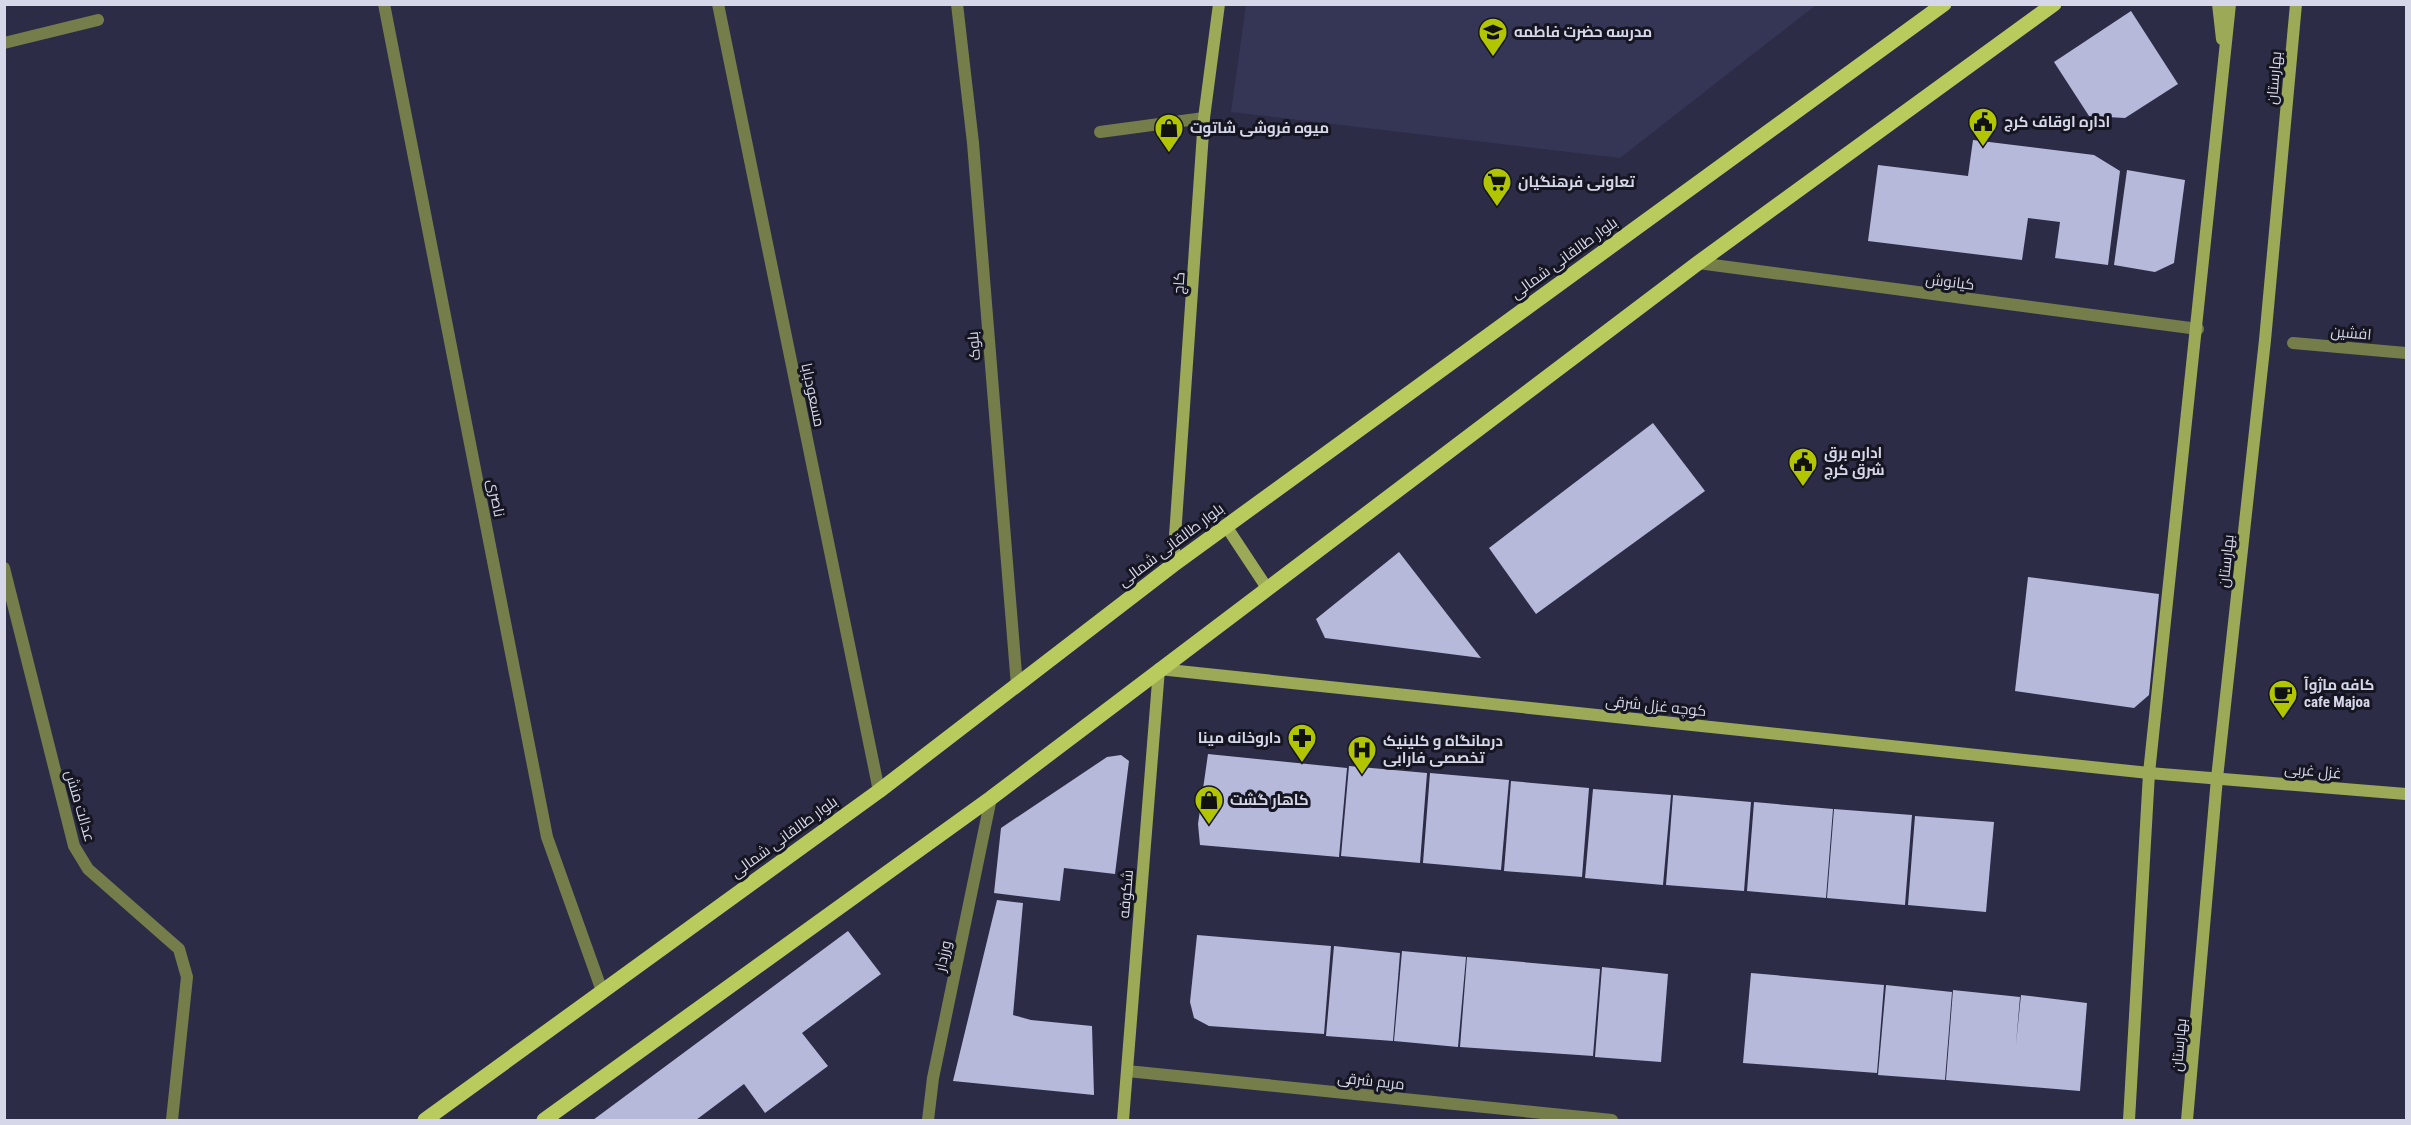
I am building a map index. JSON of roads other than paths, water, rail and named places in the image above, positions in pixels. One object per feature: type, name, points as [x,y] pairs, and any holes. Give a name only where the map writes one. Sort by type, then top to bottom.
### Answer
[{"type":"main road","name":"کاج","points":[[1173,565],[1204,118],[1219,4]]},
{"type":"main road","name":"بلوار طالقانی شمالی","points":[[425,1120],[879,791],[1226,526],[1944,4]]},
{"type":"main road","points":[[544,1120],[991,798],[1698,263],[2054,4]]},
{"type":"main road","points":[[2218,4],[2224,66]]},
{"type":"main road","points":[[2129,1120],[2150,773],[2230,4]]},
{"type":"main road","name":"بهارستان","points":[[2187,1120],[2217,777],[2264,352],[2296,4]]},
{"type":"main road","points":[[1226,526],[1267,588]]},
{"type":"main road","name":"کوچه غزل شرقی","points":[[1159,669],[2150,773],[2217,777]]},
{"type":"main road","name":"شکوفه","points":[[1123,1120],[1159,669]]},
{"type":"main road","name":"غزل غربی","points":[[2217,777],[2406,794]]},
{"type":"street","name":"ناصری","points":[[384,4],[547,837],[602,992]]},
{"type":"street","name":"مسعودبابا","points":[[718,4],[879,791]]},
{"type":"street","name":"بلوک","points":[[957,4],[973,143],[1017,686]]},
{"type":"street","points":[[4,43],[98,20]]},
{"type":"street","points":[[1100,132],[1204,118]]},
{"type":"street","name":"کیانوش","points":[[1698,263],[2198,328]]},
{"type":"street","name":"افشین","points":[[2293,343],[2406,353]]},
{"type":"street","name":"عدالت منش","points":[[4,568],[74,846],[88,869],[179,949],[187,977],[172,1120]]},
{"type":"street","name":"ورزدار","points":[[928,1120],[933,1078],[991,798]]},
{"type":"street","name":"مریم شرقی","points":[[1127,1071],[1612,1120]]},
{"type":"place","name":"مدرسه حضرت فاطمه","points":[[1493,58]]},
{"type":"place","name":"اداره اوقاف کرج","points":[[1983,148]]},
{"type":"place","name":"میوه فروشی شاتوت","points":[[1169,154]]},
{"type":"place","name":"تعاونی فرهنگیان","points":[[1497,208]]},
{"type":"place","name":"اداره برق شرق کرج","points":[[1803,488]]},
{"type":"place","name":"کافه ماژوآ cafe Majoa","points":[[2283,720]]},
{"type":"place","name":"داروخانه مینا","points":[[1302,764]]},
{"type":"place","name":"درمانگاه و کلینیک تخصصی فارابی","points":[[1362,776]]},
{"type":"place","name":"کاهار گشت","points":[[1209,826]]}]
